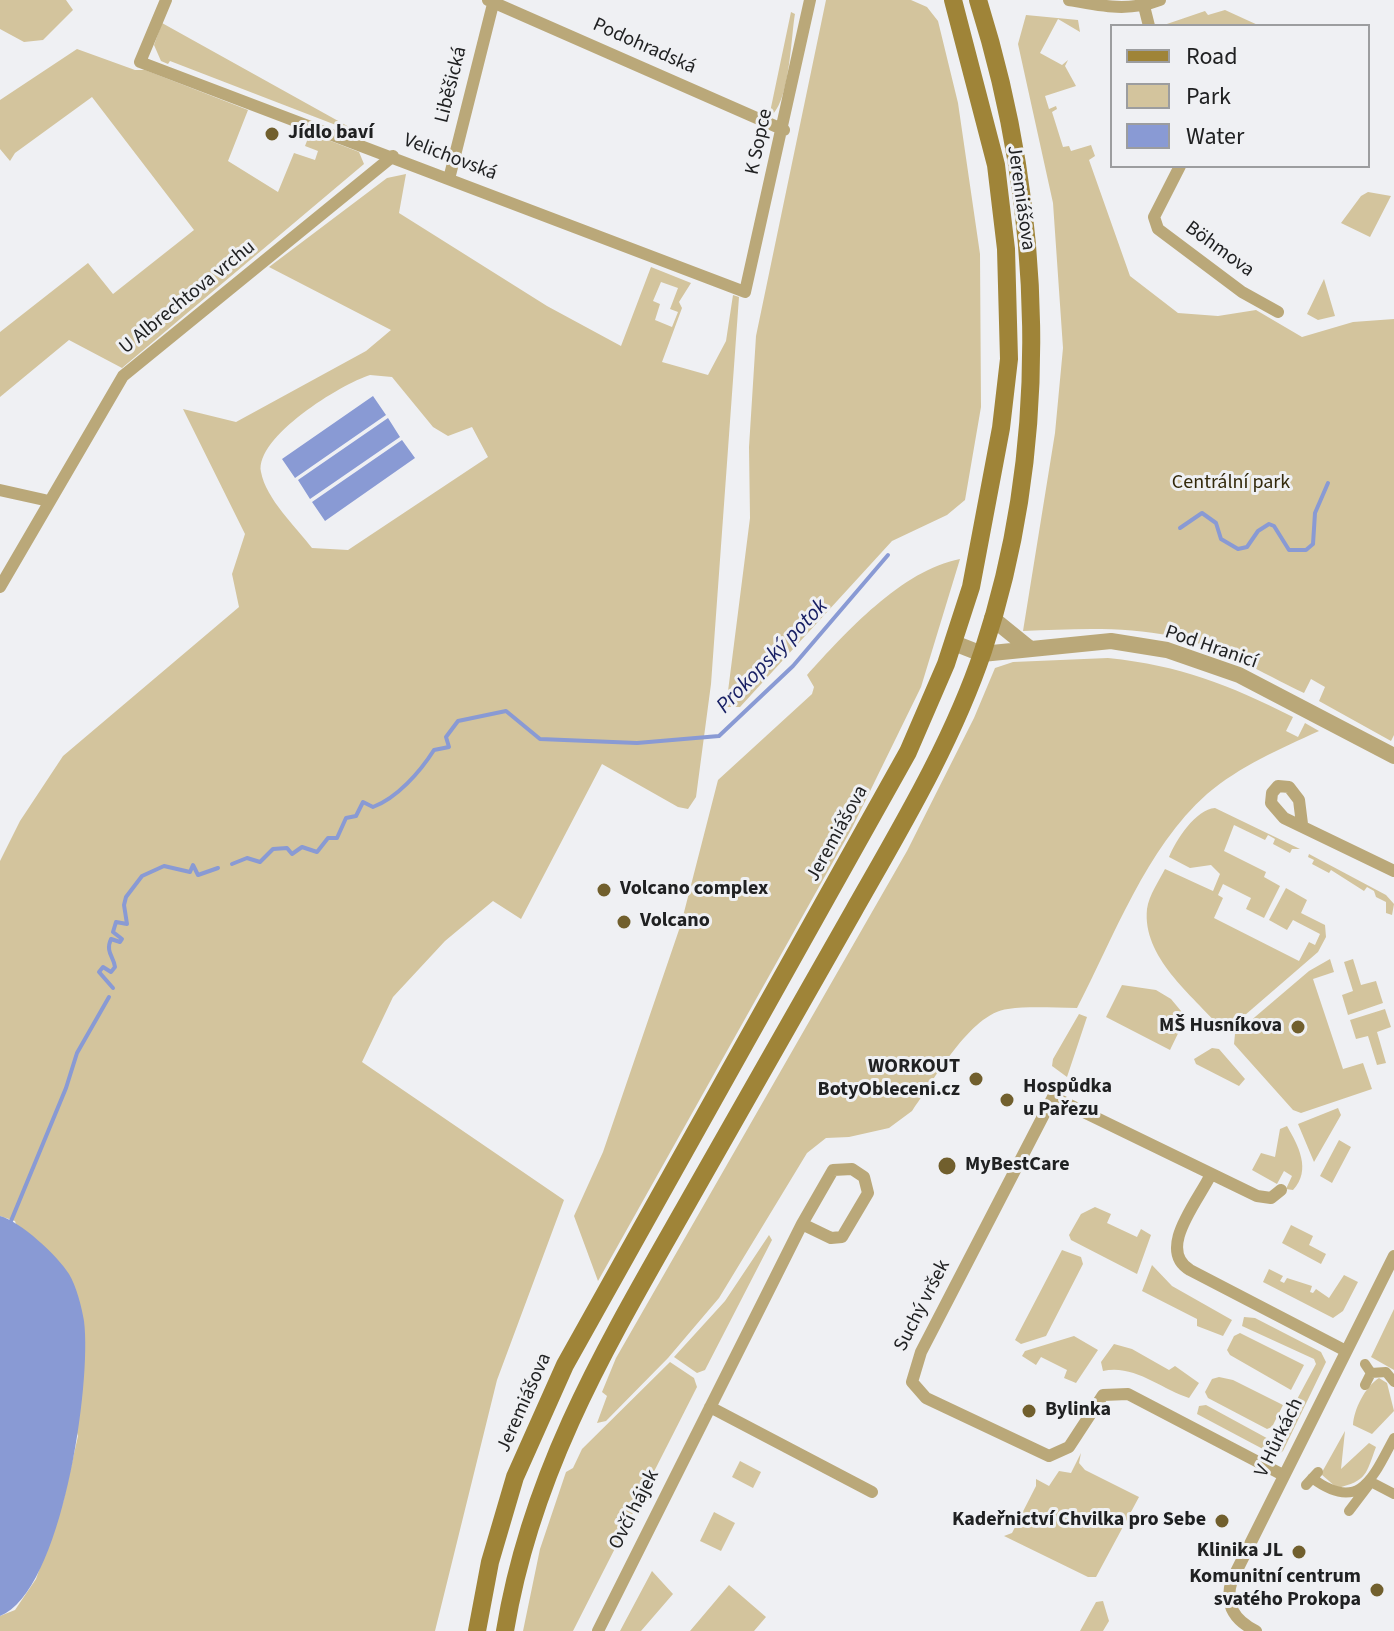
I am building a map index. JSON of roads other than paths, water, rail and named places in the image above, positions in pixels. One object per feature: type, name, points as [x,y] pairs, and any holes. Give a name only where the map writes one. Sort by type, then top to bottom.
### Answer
[{"type":"main road","name":"Jeremiášova","points":[[477,1631],[502,1520],[541,1413],[599,1303],[908,752],[954,643],[971,587],[1001,428],[1009,346],[1004,220],[990,136],[953,0]]},
{"type":"main road","name":"Jeremiášova","points":[[505,1631],[530,1523],[556,1450],[584,1389],[885,856],[936,758],[982,654],[1000,592],[1028,434],[1032,361],[1029,271],[1012,140],[978,0]]},
{"type":"street","name":"Velichovská","points":[[166,0],[140,62],[745,292]]},
{"type":"street","name":"K Sopce","points":[[745,292],[784,130],[810,0]]},
{"type":"street","points":[[1069,0],[1111,8],[1160,0]]},
{"type":"street","name":"Podohradská","points":[[492,1],[784,130]]},
{"type":"street","name":"Liběšická","points":[[449,179],[492,1]]},
{"type":"street","points":[[1144,3],[1149,24]]},
{"type":"street","name":"U Albrechtova vrchu","points":[[0,587],[123,376],[393,156]]},
{"type":"street","name":"Böhmova","points":[[1179,168],[1154,217],[1158,229],[1242,292],[1278,312]]},
{"type":"street","points":[[0,490],[49,501]]},
{"type":"street","points":[[992,618],[1029,648]]},
{"type":"street","name":"Pod Hranicí","points":[[954,643],[982,654],[1111,641],[1167,650],[1239,675],[1394,756]]},
{"type":"street","points":[[1302,824],[1394,871]]},
{"type":"street","name":"Suchý vršek","points":[[1281,1190],[1271,1198],[1263,1198],[1210,1176],[1053,1097],[921,1352],[912,1382],[926,1398],[1049,1456],[1069,1447],[1103,1395],[1128,1394],[1283,1475]]},
{"type":"street","name":"Ovčí hájek","points":[[598,1631],[802,1224],[833,1170],[846,1168],[864,1177],[868,1193],[842,1237],[831,1238],[802,1224]]},
{"type":"street","points":[[1210,1176],[1177,1239],[1175,1251],[1179,1260],[1190,1270],[1346,1351]]},
{"type":"street","name":"V Hůrkách","points":[[1256,1631],[1233,1612],[1229,1589],[1394,1256]]},
{"type":"street","points":[[1365,1385],[1368,1369],[1386,1372],[1394,1382]]},
{"type":"street","points":[[710,1407],[872,1492]]},
{"type":"street","points":[[1349,1511],[1371,1482],[1394,1438]]},
{"type":"street","points":[[1377,1444],[1388,1449]]},
{"type":"street","points":[[1312,1479],[1329,1491],[1350,1494],[1371,1482]]},
{"type":"street","points":[[1371,1482],[1394,1494]]},
{"type":"water","points":[[373,396],[386,415],[295,478],[282,459]]},
{"type":"water","points":[[388,418],[400,437],[310,499],[298,480]]},
{"type":"water","points":[[402,440],[415,458],[325,521],[312,502]]},
{"type":"water","points":[[0,1216],[38,1240],[69,1274],[83,1316],[85,1350],[77,1435],[56,1528],[40,1568],[22,1599],[0,1616]]},
{"type":"waterway","points":[[1180,528],[1202,513],[1216,523],[1221,539],[1238,549],[1247,547],[1258,531],[1269,524],[1274,526],[1289,550],[1306,550],[1313,544],[1315,513],[1328,483]]},
{"type":"waterway","name":"Prokopský potok","points":[[232,864],[247,858],[260,862],[273,849],[287,848],[292,854],[302,847],[317,852],[328,838],[337,838],[346,818],[356,816],[363,802],[373,807],[382,803],[415,775],[434,750],[449,747],[446,737],[458,721],[506,711],[540,739],[637,743],[719,736],[793,666],[888,555]]},
{"type":"waterway","name":"Prokopský potok","points":[[113,988],[99,972],[103,967],[111,972],[115,967],[109,944],[111,939],[120,942],[122,939],[113,932],[116,922],[127,924],[126,897],[142,876],[164,866],[190,872],[193,865],[198,875],[218,868]]},
{"type":"waterway","name":"Prokopský potok","points":[[11,1221],[66,1088],[77,1053],[109,997]]},
{"type":"place","name":"Jídlo baví","points":[[272,134]]},
{"type":"place","name":"Volcano complex","points":[[604,890]]},
{"type":"place","name":"Volcano","points":[[624,922]]},
{"type":"place","name":"MŠ Husníkova","points":[[1298,1027]]},
{"type":"place","name":"WORKOUT BotyObleceni.cz","points":[[976,1079]]},
{"type":"place","name":"Hospůdka u Pařezu","points":[[1007,1100]]},
{"type":"place","name":"MyBestCare","points":[[947,1166]]},
{"type":"place","name":"Bylinka","points":[[1029,1411]]},
{"type":"place","name":"Kadeřnictví Chvilka pro Sebe","points":[[1222,1521]]},
{"type":"place","name":"Klinika JL","points":[[1299,1552]]},
{"type":"place","name":"Komunitní centrum svatého Prokopa","points":[[1377,1590]]},
{"type":"park label","name":"Centrální park","points":[[1231,484]]}]
